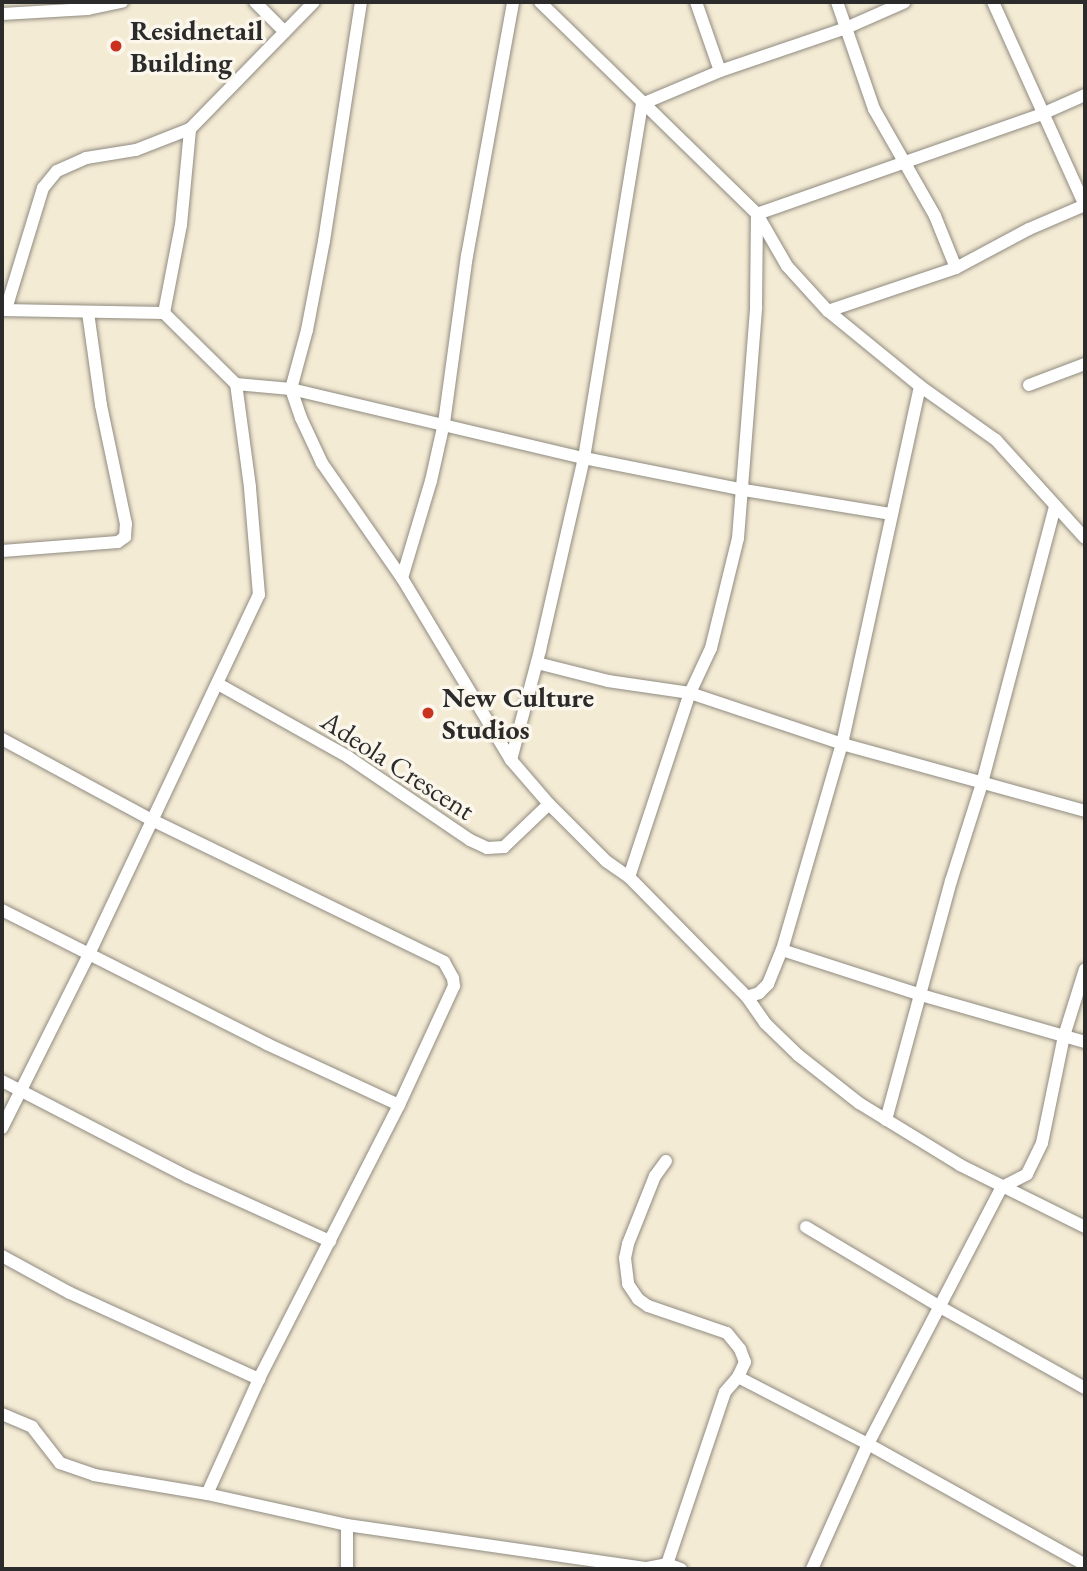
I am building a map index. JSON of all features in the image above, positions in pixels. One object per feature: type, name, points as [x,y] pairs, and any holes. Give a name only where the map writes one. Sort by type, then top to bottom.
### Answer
[{"type":"street","points":[[2,14],[88,9],[122,2]]},
{"type":"street","points":[[255,2],[285,32]]},
{"type":"street","points":[[2,1128],[89,954],[251,615],[260,582],[236,384],[164,313],[4,310],[43,188],[57,171],[86,158],[136,150],[190,129],[314,2]]},
{"type":"street","points":[[361,2],[324,241],[307,330],[291,389],[323,463],[401,578],[511,760],[548,806],[606,861],[629,877],[747,996],[765,1023],[798,1055],[859,1103],[1002,1187],[1085,1227]]},
{"type":"street","points":[[401,578],[430,481],[444,422],[472,229],[513,2]]},
{"type":"street","points":[[540,2],[757,214],[787,266],[828,311],[920,387],[996,440],[1085,538]]},
{"type":"street","points":[[696,2],[720,71]]},
{"type":"street","points":[[837,2],[874,108],[935,216],[956,268]]},
{"type":"street","points":[[642,104],[720,71],[846,28],[905,2]]},
{"type":"street","points":[[828,311],[956,268],[1029,229],[1085,205],[993,2]]},
{"type":"street","points":[[757,214],[1042,114],[1085,95]]},
{"type":"street","points":[[511,760],[537,663],[584,458],[642,104]]},
{"type":"street","points":[[164,313],[181,225],[190,129]]},
{"type":"street","points":[[629,877],[690,693],[711,648],[725,597],[744,490],[758,264],[757,214]]},
{"type":"street","points":[[2,551],[118,542],[125,537],[126,524],[101,405],[88,313]]},
{"type":"street","points":[[1030,385],[1085,364]]},
{"type":"street","points":[[236,384],[291,389],[444,422],[584,458],[744,490],[890,514]]},
{"type":"street","points":[[747,996],[759,993],[768,984],[782,950],[842,744],[871,619],[890,514],[920,387]]},
{"type":"street","points":[[886,1120],[951,881],[982,783],[1055,506]]},
{"type":"street","points":[[537,663],[608,681],[690,693],[842,744],[1085,811]]},
{"type":"street","name":"Adeola Crescent","points":[[218,684],[348,757],[470,840],[487,848],[504,848],[548,806]]},
{"type":"street","points":[[2,739],[152,820],[444,962],[450,968],[453,986],[398,1105],[259,1379],[206,1494]]},
{"type":"street","points":[[2,910],[267,1044],[398,1105]]},
{"type":"street","points":[[782,950],[921,995],[1085,1042]]},
{"type":"street","points":[[812,1569],[868,1444],[1002,1187],[1027,1174],[1042,1143],[1064,1036],[1085,969]]},
{"type":"street","points":[[2,1081],[188,1177],[330,1241]]},
{"type":"street","points":[[666,1161],[655,1176],[628,1244],[625,1258],[628,1284],[638,1299],[648,1306],[727,1333],[740,1349],[745,1362],[738,1377],[725,1392],[667,1564]]},
{"type":"street","points":[[806,1227],[940,1307],[1085,1388]]},
{"type":"street","points":[[2,1256],[70,1293],[259,1379]]},
{"type":"street","points":[[738,1377],[868,1444],[1085,1565]]},
{"type":"street","points":[[2,1414],[32,1427],[60,1463],[94,1475],[206,1494],[347,1525],[647,1568],[667,1564],[681,1569]]},
{"type":"street","points":[[346,1569],[347,1525]]},
{"type":"place","name":"Residnetail Building","points":[[116,46]]},
{"type":"place","name":"New Culture Studios","points":[[428,713]]}]
